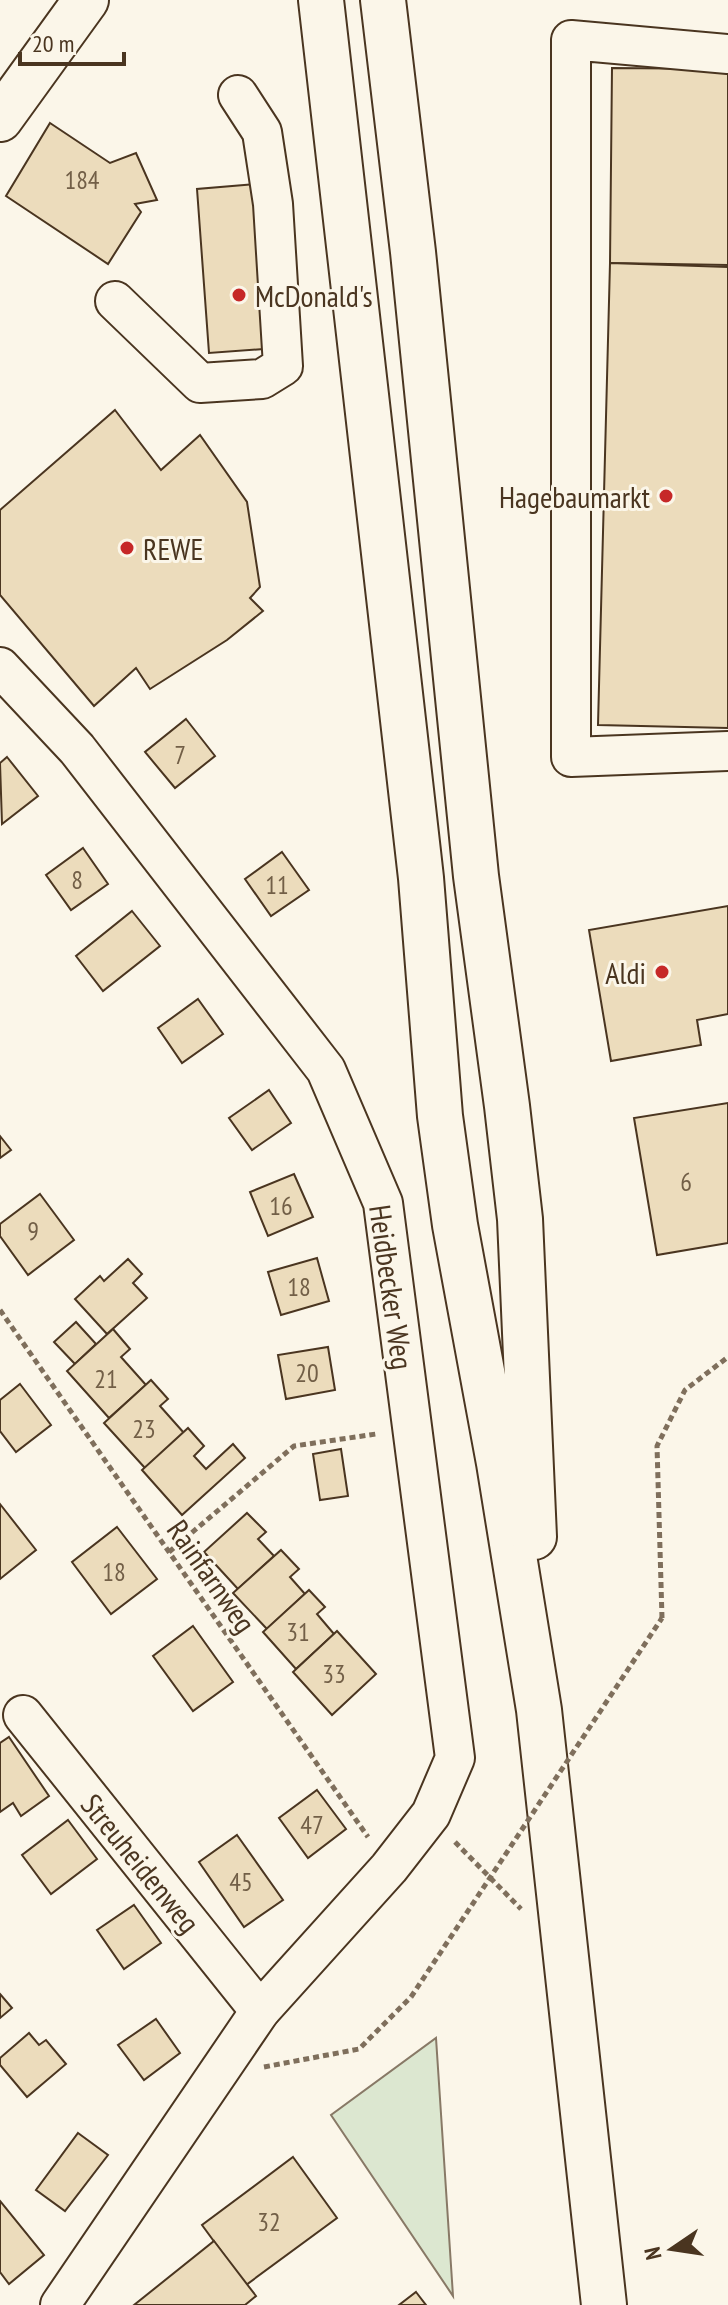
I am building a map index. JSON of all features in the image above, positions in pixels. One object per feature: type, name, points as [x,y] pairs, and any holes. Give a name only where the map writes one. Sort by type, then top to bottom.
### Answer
[{"type":"main road","points":[[0,119],[86,0]]},
{"type":"main road","points":[[321,0],[421,878],[440,1116],[455,1225],[499,1463],[539,1710],[604,2305]]},
{"type":"main road","points":[[383,0],[413,252],[476,876],[520,1219],[533,1461],[539,1710]]},
{"type":"street","points":[[728,54],[571,40],[571,757],[728,751]]},
{"type":"street","points":[[115,301],[200,383],[262,379],[283,366],[273,204],[262,132],[238,95]]},
{"type":"street","name":"Heidbecker Weg","points":[[0,667],[77,749],[326,1070],[383,1203],[455,1758],[431,1814],[389,1868]]},
{"type":"street","name":"Streuheidenweg","points":[[23,1715],[260,2011]]},
{"type":"street","points":[[60,2305],[260,2011],[389,1868]]},
{"type":"path","name":"Rainfarnweg","points":[[0,1310],[389,1868]]},
{"type":"path","points":[[216,2076],[359,2049],[411,1997],[662,1618],[657,1446],[685,1390],[728,1357]]},
{"type":"path","points":[[169,1552],[294,1446],[412,1428]]},
{"type":"path","points":[[431,1814],[458,1846],[528,1916]]},
{"type":"green space","points":[[436,2038],[453,2296],[331,2115]]},
{"type":"building","points":[[612,68],[728,69],[728,265],[610,263]]},
{"type":"building","points":[[50,123],[110,163],[136,153],[157,200],[135,204],[141,212],[108,264],[6,196]]},
{"type":"building","name":"McDonald's","points":[[257,184],[277,348],[209,353],[197,189]]},
{"type":"building","name":"Hagebaumarkt","points":[[610,263],[728,267],[728,728],[598,725]]},
{"type":"building","name":"REWE","points":[[115,410],[161,470],[200,435],[247,502],[260,587],[250,598],[263,611],[227,640],[150,689],[136,668],[94,706],[0,595],[0,510]]},
{"type":"building","points":[[186,719],[215,756],[175,788],[145,752]]},
{"type":"building","points":[[7,757],[38,796],[2,824],[0,763]]},
{"type":"building","points":[[83,848],[108,884],[71,910],[46,875]]},
{"type":"building","points":[[282,852],[309,890],[271,916],[245,879]]},
{"type":"building","name":"Aldi","points":[[728,906],[728,1014],[697,1020],[701,1045],[611,1061],[589,930]]},
{"type":"building","points":[[132,911],[160,946],[103,991],[76,956]]},
{"type":"building","points":[[198,999],[223,1034],[182,1063],[158,1028]]},
{"type":"building","points":[[269,1090],[291,1123],[252,1150],[229,1118]]},
{"type":"building","points":[[728,1103],[728,1243],[657,1255],[634,1118]]},
{"type":"building","points":[[0,1136],[11,1150],[0,1158]]},
{"type":"building","points":[[294,1174],[313,1217],[268,1236],[250,1192]]},
{"type":"building","points":[[40,1194],[74,1240],[28,1275],[0,1236],[0,1224]]},
{"type":"building","points":[[317,1258],[329,1301],[281,1315],[268,1272]]},
{"type":"building","points":[[128,1259],[142,1274],[133,1283],[147,1298],[107,1334],[75,1299],[100,1276],[104,1281]]},
{"type":"building","points":[[76,1322],[96,1344],[75,1364],[54,1342]]},
{"type":"building","points":[[113,1329],[130,1349],[121,1357],[146,1385],[109,1418],[67,1371]]},
{"type":"building","points":[[328,1347],[335,1390],[286,1399],[278,1355]]},
{"type":"building","points":[[151,1380],[168,1399],[160,1406],[184,1433],[145,1468],[104,1423]]},
{"type":"building","points":[[20,1384],[51,1425],[16,1452],[0,1431],[0,1400]]},
{"type":"building","points":[[188,1428],[204,1446],[194,1456],[206,1469],[233,1444],[245,1458],[182,1515],[142,1470]]},
{"type":"building","points":[[341,1449],[348,1496],[320,1500],[313,1454]]},
{"type":"building","points":[[0,1504],[36,1550],[0,1579]]},
{"type":"building","points":[[247,1513],[266,1532],[258,1539],[274,1556],[238,1589],[204,1552]]},
{"type":"building","points":[[117,1527],[157,1579],[111,1614],[72,1562]]},
{"type":"building","points":[[281,1550],[299,1569],[290,1577],[305,1594],[267,1629],[233,1593]]},
{"type":"building","points":[[309,1590],[325,1607],[317,1614],[334,1634],[296,1669],[263,1632]]},
{"type":"building","points":[[193,1626],[233,1682],[193,1711],[153,1656]]},
{"type":"building","points":[[337,1631],[376,1674],[332,1715],[293,1672]]},
{"type":"building","points":[[9,1737],[49,1796],[21,1816],[13,1803],[0,1812],[0,1743]]},
{"type":"building","points":[[317,1790],[346,1829],[308,1858],[279,1818]]},
{"type":"building","points":[[68,1820],[97,1859],[51,1894],[22,1855]]},
{"type":"building","points":[[237,1835],[283,1900],[244,1927],[199,1862]]},
{"type":"building","points":[[134,1905],[161,1943],[124,1969],[97,1930]]},
{"type":"building","points":[[0,1994],[12,2008],[0,2018]]},
{"type":"building","points":[[156,2019],[180,2053],[144,2080],[118,2045]]},
{"type":"building","points":[[29,2033],[39,2045],[46,2040],[66,2064],[27,2097],[0,2065],[0,2058]]},
{"type":"building","points":[[78,2133],[108,2155],[65,2211],[36,2190]]},
{"type":"building","points":[[293,2157],[337,2218],[246,2285],[202,2225]]},
{"type":"building","points":[[0,2201],[44,2255],[9,2284],[0,2272]]},
{"type":"building","points":[[214,2241],[256,2296],[245,2305],[134,2305]]},
{"type":"building","points":[[416,2292],[426,2305],[399,2305]]},
{"type":"place","name":"McDonald's","points":[[239,295]]},
{"type":"place","name":"Hagebaumarkt","points":[[666,496]]},
{"type":"place","name":"REWE","points":[[127,548]]},
{"type":"place","name":"Aldi","points":[[662,972]]}]
